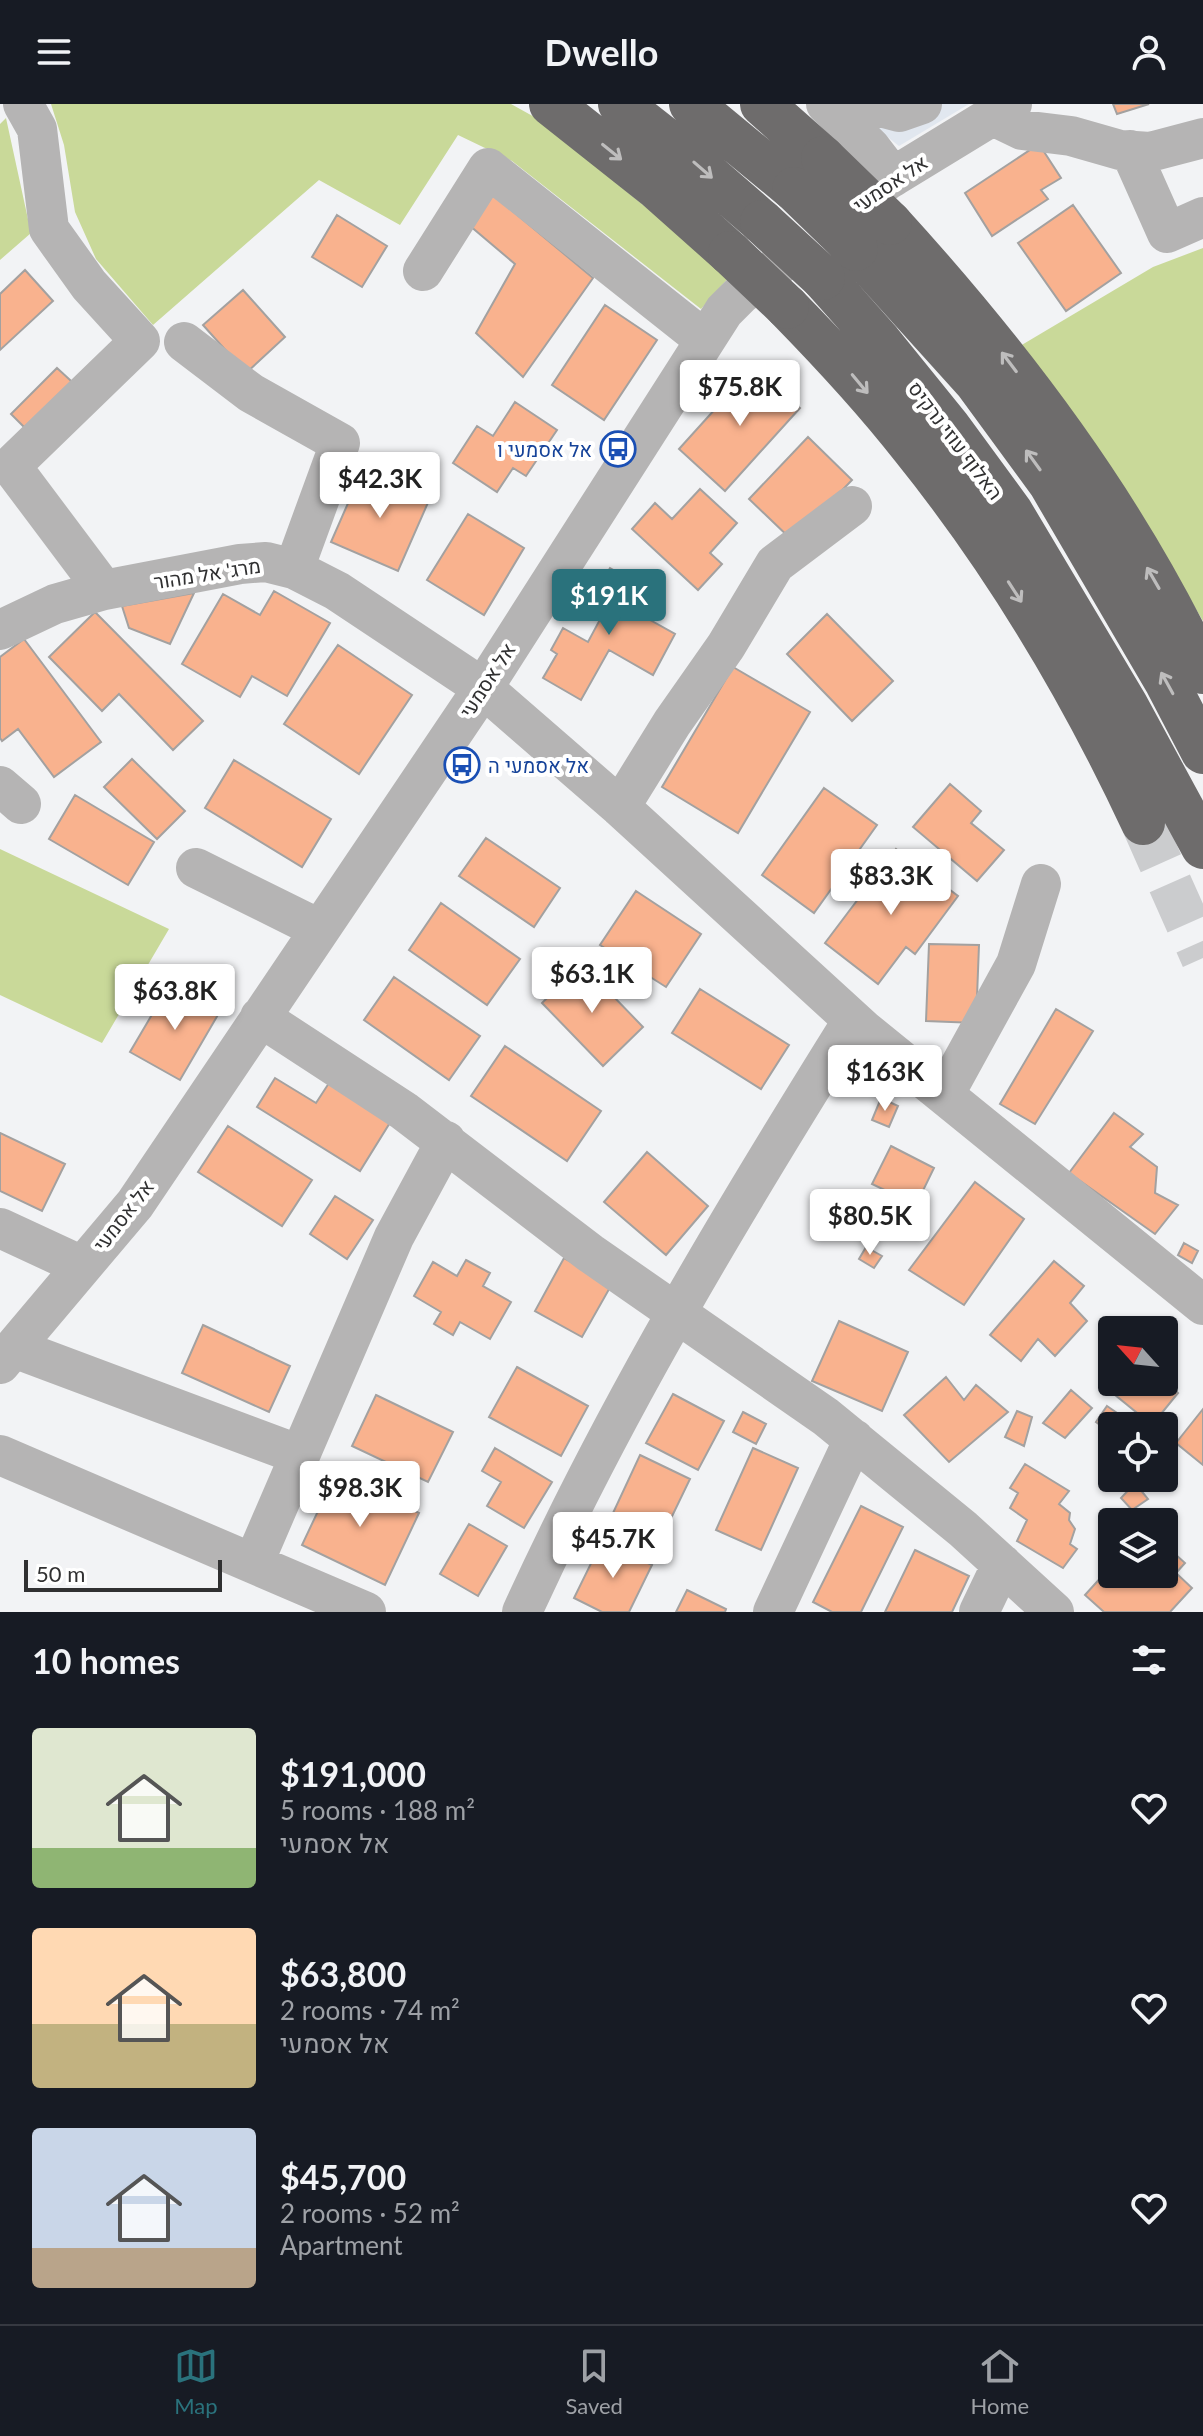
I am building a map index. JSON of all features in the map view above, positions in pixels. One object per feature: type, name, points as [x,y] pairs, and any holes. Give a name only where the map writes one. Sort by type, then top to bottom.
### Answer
[{"type":"highway","points":[[551,104],[657,188],[787,307],[848,370],[913,447],[976,532],[1034,622],[1081,702],[1143,823]]},
{"type":"highway","name":"האלוף עוזי נרקיס","points":[[620,104],[685,155],[823,278],[938,414],[1011,512],[1126,705],[1203,847]]},
{"type":"highway","points":[[691,104],[890,223],[957,297],[1006,358],[1088,472],[1165,598],[1203,672]]},
{"type":"highway","points":[[762,104],[856,249],[976,382],[1050,483],[1167,683],[1203,752]]},
{"type":"highway","points":[[1126,705],[1203,871]]},
{"type":"street","points":[[23,104],[37,129],[49,229],[89,285],[140,341],[6,459],[104,590]]},
{"type":"street","points":[[826,104],[870,147],[893,177]]},
{"type":"street","points":[[869,104],[899,112],[922,104]]},
{"type":"street","points":[[1002,110],[1022,130],[1071,136],[1120,150],[1150,152],[1201,145]]},
{"type":"street","name":"אל אסמעי","points":[[7,1356],[135,1204],[483,688],[724,311],[740,295],[893,177],[1002,110]]},
{"type":"street","points":[[1130,150],[1167,233],[1203,217]]},
{"type":"street","points":[[423,271],[488,168],[705,340]]},
{"type":"street","points":[[184,342],[251,393],[340,443],[294,569]]},
{"type":"street","points":[[620,807],[672,723],[726,646],[775,564],[852,506]]},
{"type":"street","name":"מרג' אל מהור","points":[[0,630],[55,604],[104,590],[240,564],[266,562],[294,569],[337,591],[483,688],[620,807],[853,1020],[1203,1305]]},
{"type":"street","points":[[196,868],[319,929]]},
{"type":"street","points":[[944,1095],[1016,964],[1041,884]]},
{"type":"street","points":[[260,1017],[404,1111],[590,1253],[854,1439],[1054,1612]]},
{"type":"street","points":[[522,1612],[676,1313],[752,1182],[853,1020]]},
{"type":"street","points":[[254,1562],[394,1237],[446,1141]]},
{"type":"street","points":[[0,1228],[82,1266]]},
{"type":"street","points":[[7,1356],[300,1455]]},
{"type":"street","points":[[773,1612],[854,1439]]},
{"type":"street","points":[[0,1455],[366,1612]]},
{"type":"street","points":[[979,1612],[1002,1564]]},
{"type":"shaded area","points":[[846,104],[969,104],[899,146]]},
{"type":"green space","points":[[51,104],[511,104],[538,119],[730,276],[701,309],[512,161],[458,135],[400,225],[319,180],[153,325],[96,259],[75,212],[64,145]]},
{"type":"green space","points":[[6,118],[31,233],[0,260],[0,124]]},
{"type":"green space","points":[[1203,248],[1203,621],[1136,509],[1020,346],[1153,267]]},
{"type":"green space","points":[[0,849],[169,929],[102,1043],[0,995]]},
{"type":"building","points":[[1113,104],[1149,104],[1117,114]]},
{"type":"building","points":[[1039,144],[1061,178],[1041,190],[1048,199],[992,236],[965,193]]},
{"type":"building","points":[[491,193],[593,278],[523,377],[476,333],[515,264],[469,225]]},
{"type":"building","points":[[1073,205],[1121,273],[1066,311],[1018,243]]},
{"type":"building","points":[[337,215],[387,246],[362,287],[312,257]]},
{"type":"building","points":[[25,270],[53,301],[0,350],[0,294]]},
{"type":"building","points":[[243,290],[285,337],[246,373],[203,325]]},
{"type":"building","points":[[605,305],[657,340],[604,420],[552,385]]},
{"type":"building","points":[[754,366],[800,408],[725,491],[679,449]]},
{"type":"building","points":[[57,368],[82,391],[35,438],[11,414]]},
{"type":"building","points":[[515,402],[557,430],[526,476],[513,468],[497,492],[453,463],[477,426],[493,436]]},
{"type":"building","points":[[808,437],[852,480],[793,541],[749,499]]},
{"type":"building","points":[[363,469],[430,498],[398,571],[331,542]]},
{"type":"building","points":[[700,489],[737,523],[710,553],[722,564],[698,590],[632,529],[655,503],[672,519]]},
{"type":"building","points":[[468,514],[524,548],[484,615],[427,580]]},
{"type":"building","points":[[610,568],[647,589],[634,611],[675,634],[653,675],[609,650],[581,700],[543,678],[557,654],[551,650],[563,628],[588,642],[603,614],[582,602],[592,584],[597,590]]},
{"type":"building","points":[[274,591],[330,623],[287,696],[252,676],[240,697],[182,664],[223,594],[260,615]]},
{"type":"building","points":[[194,593],[170,644],[129,628],[122,606]]},
{"type":"building","points":[[95,612],[203,721],[173,750],[119,694],[102,711],[49,657]]},
{"type":"building","points":[[827,614],[893,681],[852,721],[787,654]]},
{"type":"building","points":[[24,639],[101,742],[54,777],[18,729],[2,741],[0,738],[0,657]]},
{"type":"building","points":[[338,645],[412,695],[359,774],[284,724]]},
{"type":"building","points":[[733,667],[810,712],[738,833],[662,787]]},
{"type":"building","points":[[132,759],[185,811],[157,839],[104,787]]},
{"type":"building","points":[[234,760],[331,819],[302,867],[205,808]]},
{"type":"building","points":[[950,784],[981,811],[971,823],[1004,850],[977,881],[913,827]]},
{"type":"building","points":[[824,788],[877,825],[814,913],[762,875]]},
{"type":"building","points":[[75,795],[154,842],[128,885],[49,839]]},
{"type":"building","points":[[486,838],[560,888],[534,927],[459,876]]},
{"type":"building","points":[[896,849],[958,896],[915,954],[906,947],[878,984],[825,943]]},
{"type":"building","points":[[636,891],[701,934],[666,987],[600,945]]},
{"type":"building","points":[[441,903],[520,959],[487,1005],[409,950]]},
{"type":"building","points":[[929,944],[979,945],[976,1023],[926,1021]]},
{"type":"building","points":[[582,964],[643,1027],[603,1066],[542,1003]]},
{"type":"building","points":[[394,977],[480,1036],[449,1080],[364,1020]]},
{"type":"building","points":[[170,984],[219,1013],[180,1080],[130,1052]]},
{"type":"building","points":[[700,989],[789,1045],[761,1089],[672,1033]]},
{"type":"building","points":[[1056,1009],[1093,1031],[1035,1124],[1000,1104]]},
{"type":"building","points":[[505,1046],[601,1111],[567,1161],[471,1096]]},
{"type":"building","points":[[275,1078],[316,1103],[329,1083],[391,1121],[360,1171],[257,1107]]},
{"type":"building","points":[[881,1098],[898,1106],[889,1127],[872,1120]]},
{"type":"building","points":[[1114,1113],[1143,1134],[1130,1147],[1157,1167],[1155,1193],[1178,1205],[1155,1234],[1069,1173]]},
{"type":"building","points":[[228,1126],[312,1180],[282,1226],[198,1172]]},
{"type":"building","points":[[0,1133],[65,1164],[42,1211],[0,1191]]},
{"type":"building","points":[[891,1146],[934,1168],[916,1205],[872,1184]]},
{"type":"building","points":[[647,1152],[708,1206],[666,1255],[604,1202]]},
{"type":"building","points":[[975,1182],[1024,1219],[964,1305],[909,1270]]},
{"type":"building","points":[[335,1196],[373,1220],[347,1259],[310,1234]]},
{"type":"building","points":[[1184,1243],[1198,1251],[1192,1263],[1178,1255]]},
{"type":"building","points":[[866,1247],[882,1256],[874,1268],[859,1259]]},
{"type":"building","points":[[564,1258],[612,1284],[582,1337],[535,1311]]},
{"type":"building","points":[[466,1260],[490,1273],[483,1286],[511,1302],[490,1339],[460,1322],[453,1335],[434,1324],[441,1312],[414,1296],[433,1262],[457,1276]]},
{"type":"building","points":[[1054,1261],[1084,1286],[1070,1303],[1087,1321],[1055,1356],[1038,1339],[1021,1361],[990,1335]]},
{"type":"building","points":[[839,1321],[908,1352],[882,1411],[812,1381]]},
{"type":"building","points":[[203,1325],[290,1366],[269,1412],[182,1373]]},
{"type":"building","points":[[517,1367],[588,1406],[561,1456],[489,1417]]},
{"type":"building","points":[[946,1377],[964,1400],[976,1385],[1008,1412],[949,1462],[904,1415]]},
{"type":"building","points":[[1071,1390],[1092,1408],[1065,1438],[1043,1423]]},
{"type":"building","points":[[673,1394],[724,1421],[698,1470],[646,1443]]},
{"type":"building","points":[[376,1395],[453,1432],[428,1482],[352,1446]]},
{"type":"building","points":[[1116,1396],[1176,1396],[1163,1412],[1136,1412]]},
{"type":"building","points":[[1203,1409],[1203,1465],[1178,1445]]},
{"type":"building","points":[[1017,1411],[1032,1417],[1024,1446],[1005,1437]]},
{"type":"building","points":[[743,1412],[766,1424],[756,1444],[733,1432]]},
{"type":"building","points":[[495,1448],[552,1482],[524,1528],[487,1506],[501,1482],[482,1471]]},
{"type":"building","points":[[753,1448],[798,1468],[761,1550],[716,1530]]},
{"type":"building","points":[[640,1455],[690,1479],[662,1537],[613,1513]]},
{"type":"building","points":[[1025,1464],[1069,1491],[1059,1504],[1070,1513],[1069,1520],[1075,1529],[1070,1544],[1077,1549],[1063,1568],[1017,1541],[1027,1520],[1010,1508],[1018,1493],[1010,1488]]},
{"type":"building","points":[[336,1473],[419,1513],[385,1585],[302,1545]]},
{"type":"building","points":[[1127,1492],[1142,1492],[1148,1499],[1130,1508],[1121,1498]]},
{"type":"building","points":[[861,1506],[903,1527],[861,1612],[832,1612],[813,1602]]},
{"type":"building","points":[[469,1524],[507,1546],[478,1596],[440,1574]]},
{"type":"building","points":[[602,1541],[652,1565],[629,1612],[602,1612],[574,1598]]},
{"type":"building","points":[[915,1550],[969,1576],[952,1612],[885,1612]]},
{"type":"building","points":[[1178,1557],[1185,1563],[1178,1571]]},
{"type":"building","points":[[1178,1575],[1192,1588],[1170,1612],[1104,1612],[1085,1595],[1098,1581],[1098,1588],[1178,1588]]},
{"type":"building","points":[[687,1590],[726,1609],[725,1612],[676,1612]]},
{"type":"tunnel","points":[[1143,823],[1203,958]]},
{"type":"place","name":"אל אסמעי ו","points":[[618,449]]},
{"type":"place","name":"אל אסמעי ה","points":[[462,765]]}]
